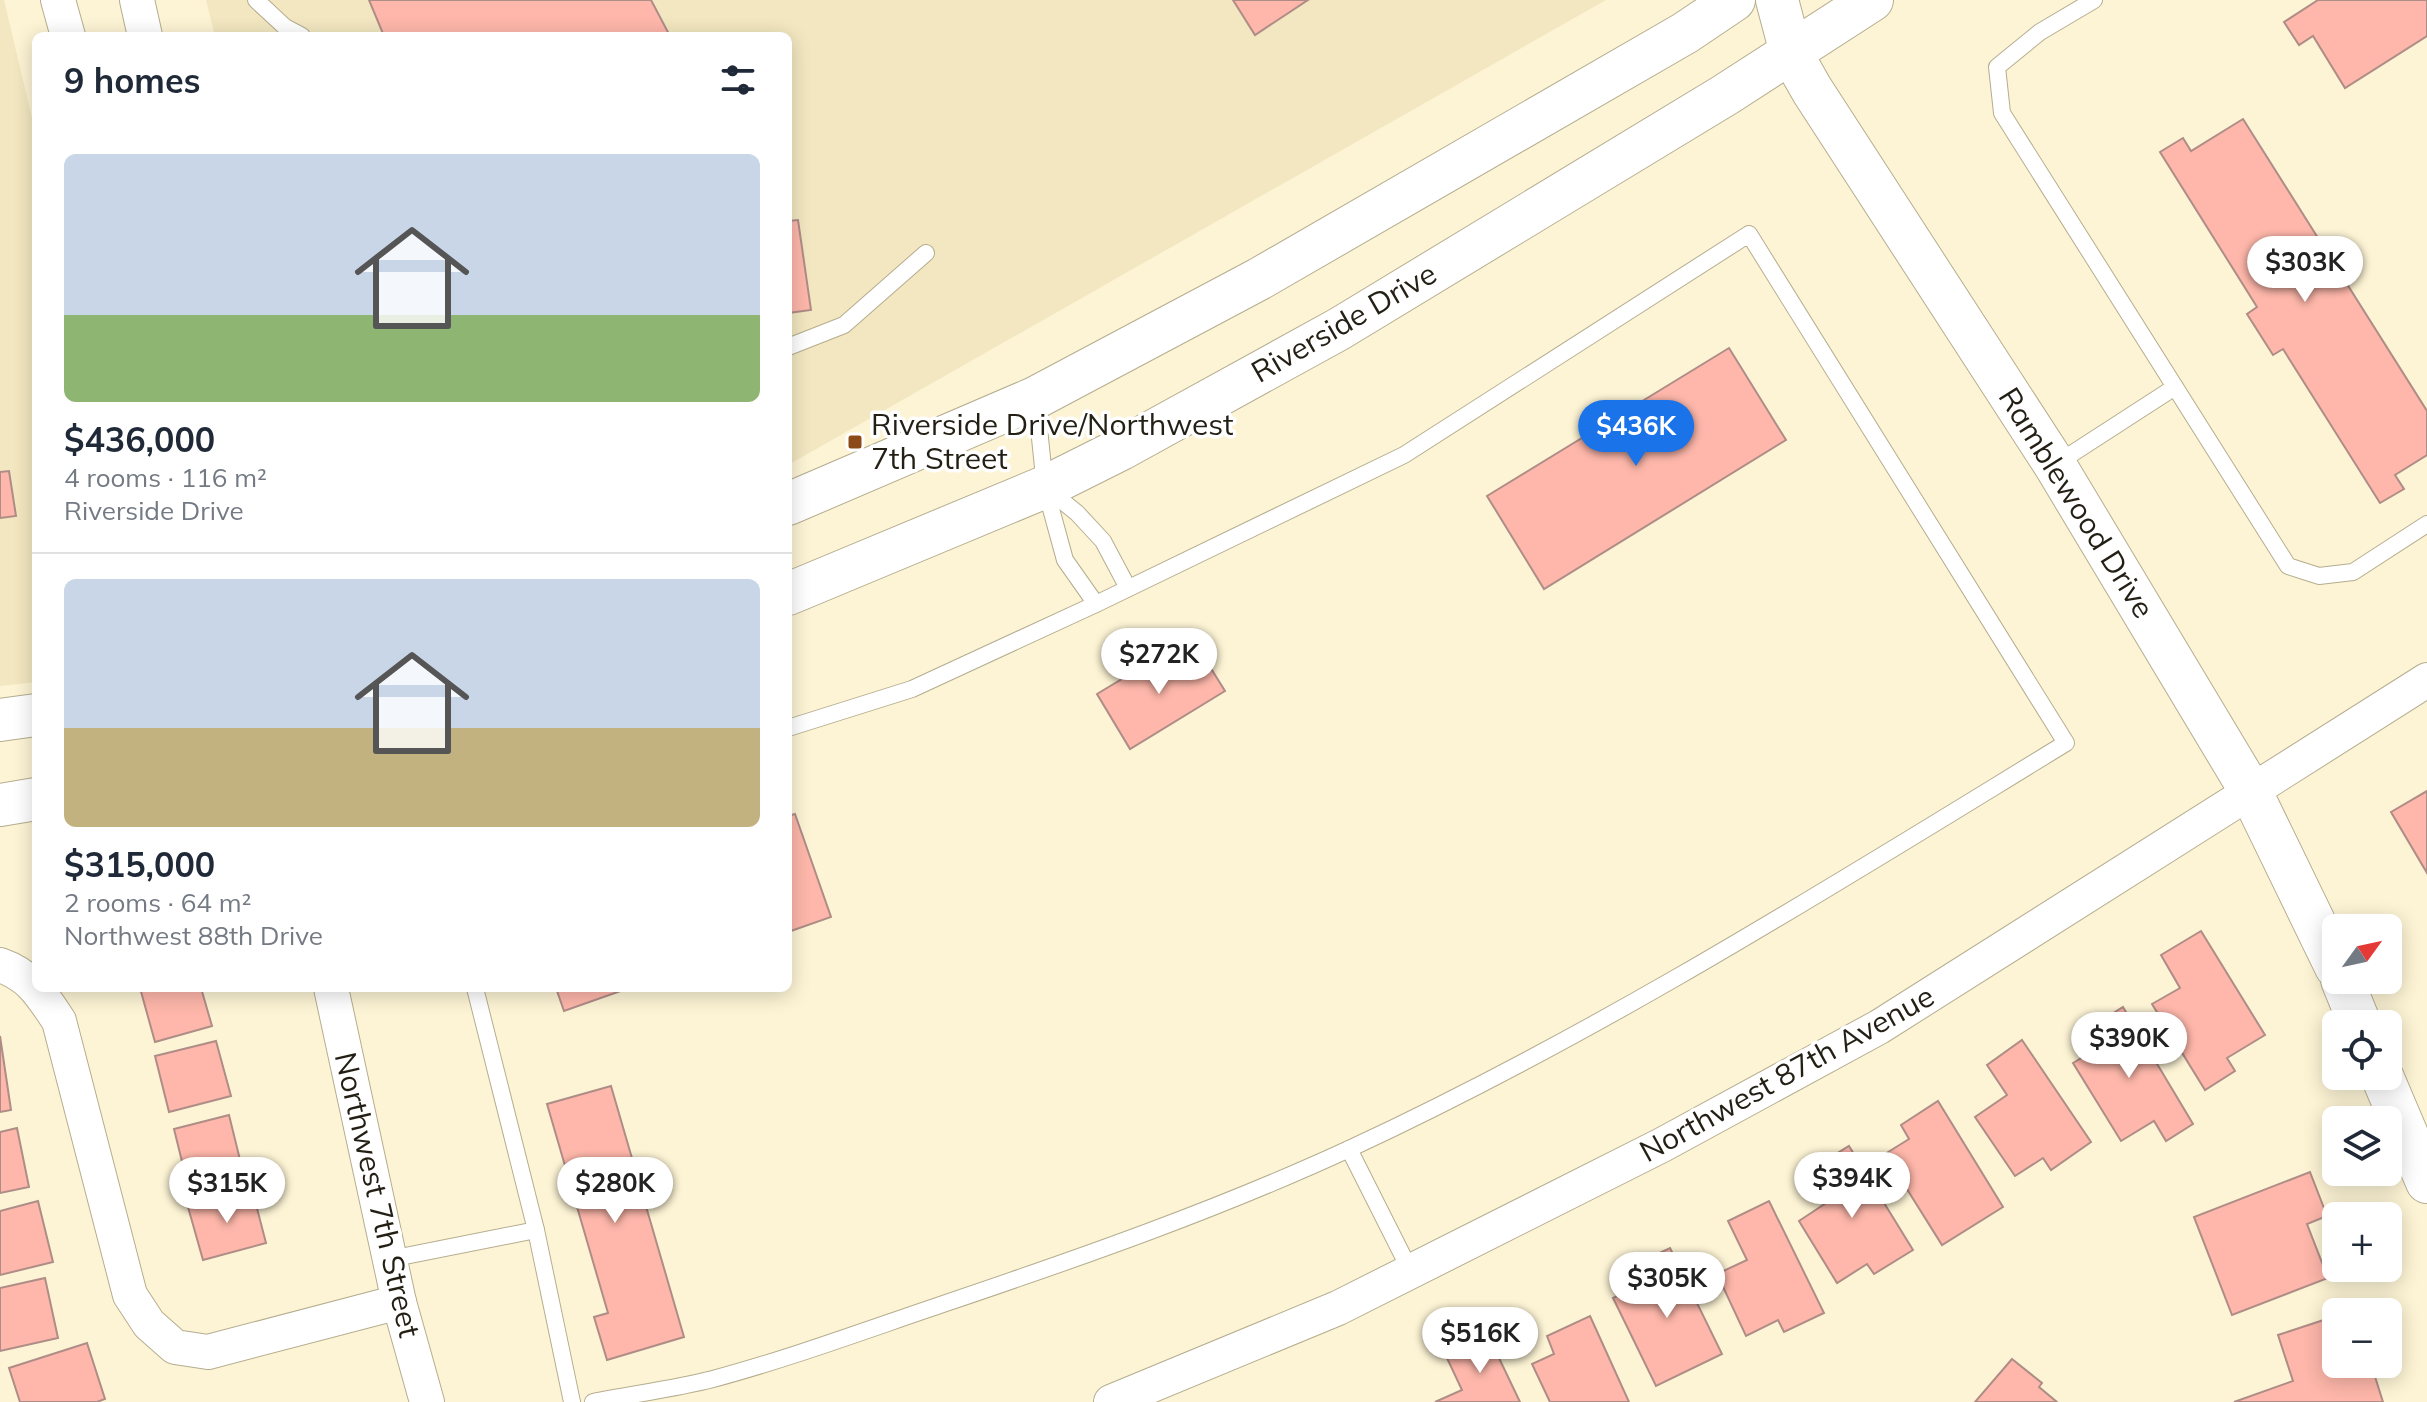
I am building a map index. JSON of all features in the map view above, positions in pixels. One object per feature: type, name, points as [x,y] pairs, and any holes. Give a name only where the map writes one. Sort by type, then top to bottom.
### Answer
[{"type":"street","points":[[58,0],[67,32]]},
{"type":"street","points":[[137,0],[144,32]]},
{"type":"street","name":"Ramblewood Drive","points":[[1777,0],[1791,53],[1812,90],[2055,465],[2250,790],[2322,938]]},
{"type":"street","name":"Riverside Drive","points":[[792,592],[1045,487],[1121,449],[1339,329],[1791,53],[1872,0]]},
{"type":"street","points":[[792,502],[1035,398],[1259,279],[1672,41],[1730,1]]},
{"type":"street","name":"Ramblewood Drive","points":[[1730,1],[1791,53]]},
{"type":"street","name":"Northwest 87th Avenue","points":[[1111,1402],[1338,1308],[1662,1145],[1879,1027],[2427,680]]},
{"type":"street","points":[[0,720],[32,716]]},
{"type":"street","points":[[0,805],[32,800]]},
{"type":"street","points":[[0,965],[20,972],[32,984]]},
{"type":"street","points":[[40,992],[59,1021],[130,1295],[149,1324],[175,1347],[208,1352],[399,1302]]},
{"type":"street","name":"Northwest 7th Street","points":[[332,992],[399,1302],[427,1402]]},
{"type":"street","points":[[2388,1090],[2427,1182]]},
{"type":"lane","points":[[256,0],[294,32]]},
{"type":"lane","points":[[2094,0],[2040,32],[1997,67],[2002,113],[2288,566],[2319,576],[2353,572],[2427,524]]},
{"type":"lane","points":[[593,1402],[711,1379],[1037,1273],[1187,1216],[1349,1149],[1547,1049],[1741,940],[2066,743],[1749,234],[1404,455],[912,689],[792,727]]},
{"type":"lane","points":[[792,345],[844,325],[926,253]]},
{"type":"lane","points":[[2055,465],[2175,387]]},
{"type":"lane","points":[[1035,398],[1045,487],[1065,560],[1096,604]]},
{"type":"lane","points":[[1045,487],[1077,513],[1103,541],[1128,588]]},
{"type":"lane","points":[[476,992],[536,1230],[572,1402]]},
{"type":"lane","points":[[1349,1149],[1411,1272]]},
{"type":"lane","points":[[390,1259],[536,1230]]},
{"type":"shaded area","points":[[0,0],[4,0],[32,118],[32,682],[0,686]]},
{"type":"shaded area","points":[[206,0],[1606,0],[792,463],[792,32],[214,32]]},
{"type":"building","points":[[369,0],[651,0],[668,32],[382,32]]},
{"type":"building","points":[[1233,0],[1308,0],[1255,35]]},
{"type":"building","points":[[2318,0],[2427,0],[2427,36],[2345,88],[2313,36],[2299,45],[2284,22]]},
{"type":"building","points":[[2243,119],[2427,411],[2427,455],[2395,475],[2404,489],[2380,503],[2283,349],[2273,355],[2247,314],[2257,307],[2160,152],[2183,138],[2191,151]]},
{"type":"building","points":[[798,220],[811,310],[792,312],[792,221]]},
{"type":"building","points":[[1729,348],[1786,440],[1544,589],[1487,496]]},
{"type":"building","points":[[9,471],[16,516],[0,518],[0,472]]},
{"type":"building","points":[[1170,650],[1180,667],[1202,654],[1225,691],[1130,749],[1097,694]]},
{"type":"building","points":[[2427,791],[2427,873],[2391,812]]},
{"type":"building","points":[[795,814],[831,917],[792,931],[792,815]]},
{"type":"building","points":[[2201,931],[2265,1035],[2227,1058],[2235,1071],[2205,1090],[2152,1004],[2180,988],[2161,955]]},
{"type":"building","points":[[141,992],[202,992],[212,1026],[155,1042]]},
{"type":"building","points":[[557,992],[618,992],[564,1011]]},
{"type":"building","points":[[2123,1007],[2193,1124],[2166,1141],[2154,1121],[2121,1141],[2073,1063],[2096,1049],[2085,1031]]},
{"type":"building","points":[[0,1036],[11,1110],[0,1112]]},
{"type":"building","points":[[2022,1040],[2091,1142],[2051,1170],[2043,1158],[2015,1176],[1975,1117],[2007,1095],[1987,1065]]},
{"type":"building","points":[[216,1041],[231,1096],[169,1112],[155,1056]]},
{"type":"building","points":[[611,1086],[684,1337],[607,1360],[594,1317],[608,1313],[547,1104]]},
{"type":"building","points":[[1938,1101],[2003,1207],[1942,1245],[1885,1154],[1909,1139],[1901,1125]]},
{"type":"building","points":[[229,1115],[243,1172],[188,1186],[174,1129]]},
{"type":"building","points":[[17,1128],[29,1187],[0,1193],[0,1132]]},
{"type":"building","points":[[1849,1146],[1913,1250],[1874,1274],[1867,1264],[1837,1283],[1799,1221],[1829,1201],[1810,1170]]},
{"type":"building","points":[[2310,1172],[2322,1203],[2322,1218],[2307,1224],[2322,1263],[2322,1280],[2232,1315],[2194,1217]]},
{"type":"building","points":[[252,1189],[266,1243],[203,1260],[188,1207]]},
{"type":"building","points":[[38,1201],[53,1262],[0,1275],[0,1211]]},
{"type":"building","points":[[1769,1201],[1824,1313],[1784,1332],[1778,1320],[1746,1336],[1717,1274],[1747,1260],[1728,1221]]},
{"type":"building","points":[[1670,1248],[1722,1354],[1656,1386],[1613,1298],[1645,1283],[1636,1264]]},
{"type":"building","points":[[45,1278],[58,1338],[0,1351],[0,1288]]},
{"type":"building","points":[[1590,1316],[1629,1402],[1550,1402],[1532,1364],[1554,1354],[1547,1336]]},
{"type":"building","points":[[2322,1321],[2322,1378],[2375,1378],[2383,1402],[2234,1402],[2293,1381],[2278,1335]]},
{"type":"building","points":[[1488,1335],[1520,1402],[1435,1402],[1462,1390],[1446,1356]]},
{"type":"building","points":[[87,1343],[105,1399],[97,1402],[20,1402],[9,1368]]},
{"type":"building","points":[[2012,1359],[2042,1383],[2039,1387],[2057,1402],[1975,1402]]},
{"type":"place","name":"Riverside Drive/Northwest 7th Street","points":[[855,442]]}]
